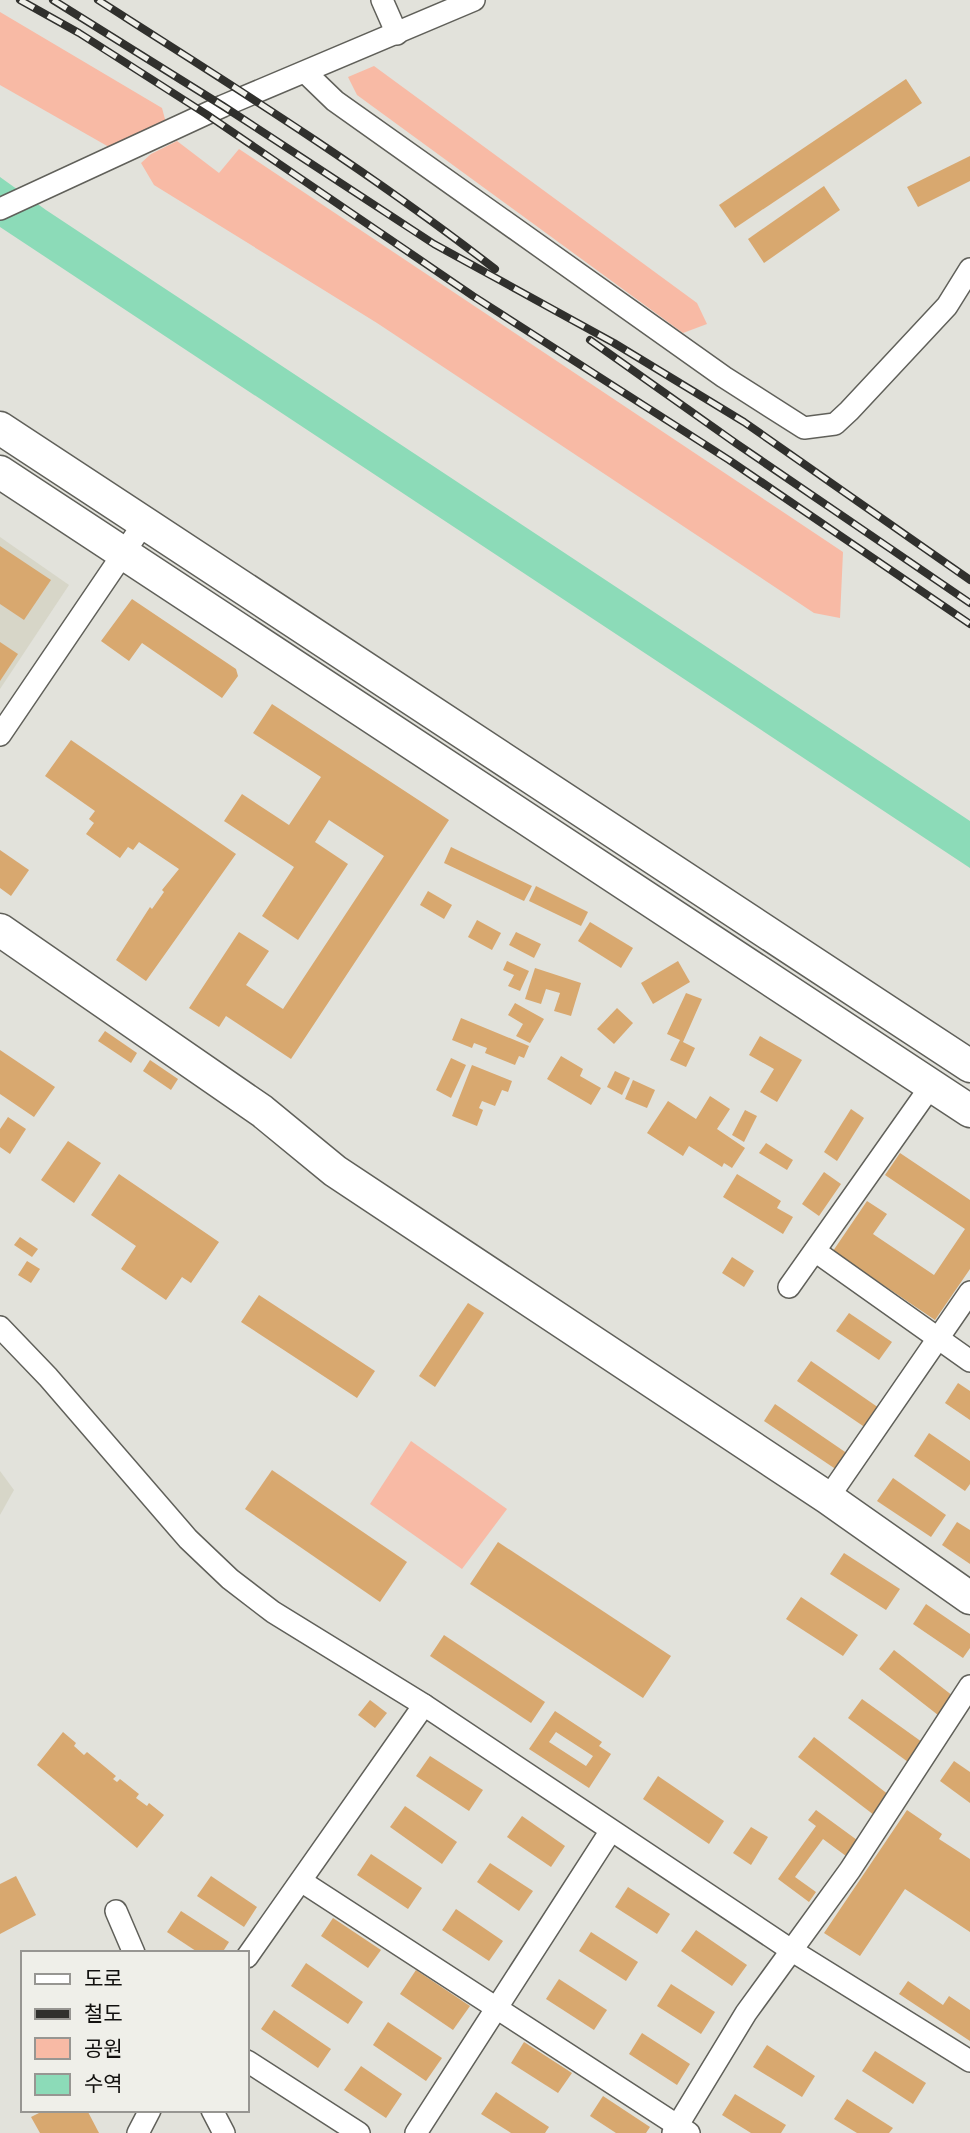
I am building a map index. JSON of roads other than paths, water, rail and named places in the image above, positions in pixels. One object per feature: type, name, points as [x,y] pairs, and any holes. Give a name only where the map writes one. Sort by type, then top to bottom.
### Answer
[{"type":"street","points":[[382,0],[397,34]]},
{"type":"street","points":[[0,209],[223,106],[474,0]]},
{"type":"street","points":[[306,73],[335,101],[724,377],[804,428],[835,424],[849,411],[947,306],[970,269]]},
{"type":"street","points":[[0,428],[970,1066]]},
{"type":"street","points":[[0,472],[970,1111]]},
{"type":"street","points":[[0,735],[144,523]]},
{"type":"street","points":[[0,930],[262,1111],[335,1171],[828,1498],[970,1598]]},
{"type":"street","points":[[789,1287],[931,1086]]},
{"type":"street","points":[[814,1251],[970,1361]]},
{"type":"street","points":[[828,1498],[970,1292]]},
{"type":"street","points":[[0,1327],[48,1377],[188,1539],[230,1579],[273,1612],[424,1705],[610,1832],[791,1950],[970,2061]]},
{"type":"street","points":[[301,1881],[497,2007],[680,2130],[746,2013],[850,1870],[970,1686]]},
{"type":"street","points":[[248,1956],[424,1705]]},
{"type":"street","points":[[416,2133],[610,1832]]},
{"type":"street","points":[[116,1911],[133,1951]]},
{"type":"street","points":[[248,2062],[359,2133]]},
{"type":"street","points":[[138,2133],[149,2112]]},
{"type":"street","points":[[213,2112],[225,2133]]},
{"type":"water","points":[[0,177],[970,821],[970,868],[0,227]]},
{"type":"railway","points":[[20,0],[79,33],[206,114],[473,296],[729,460],[970,624]]},
{"type":"railway","points":[[53,0],[223,106],[434,244],[614,343],[744,422],[970,580]]},
{"type":"railway","points":[[98,0],[350,163],[495,269]]},
{"type":"railway","points":[[590,340],[970,603]]}]
